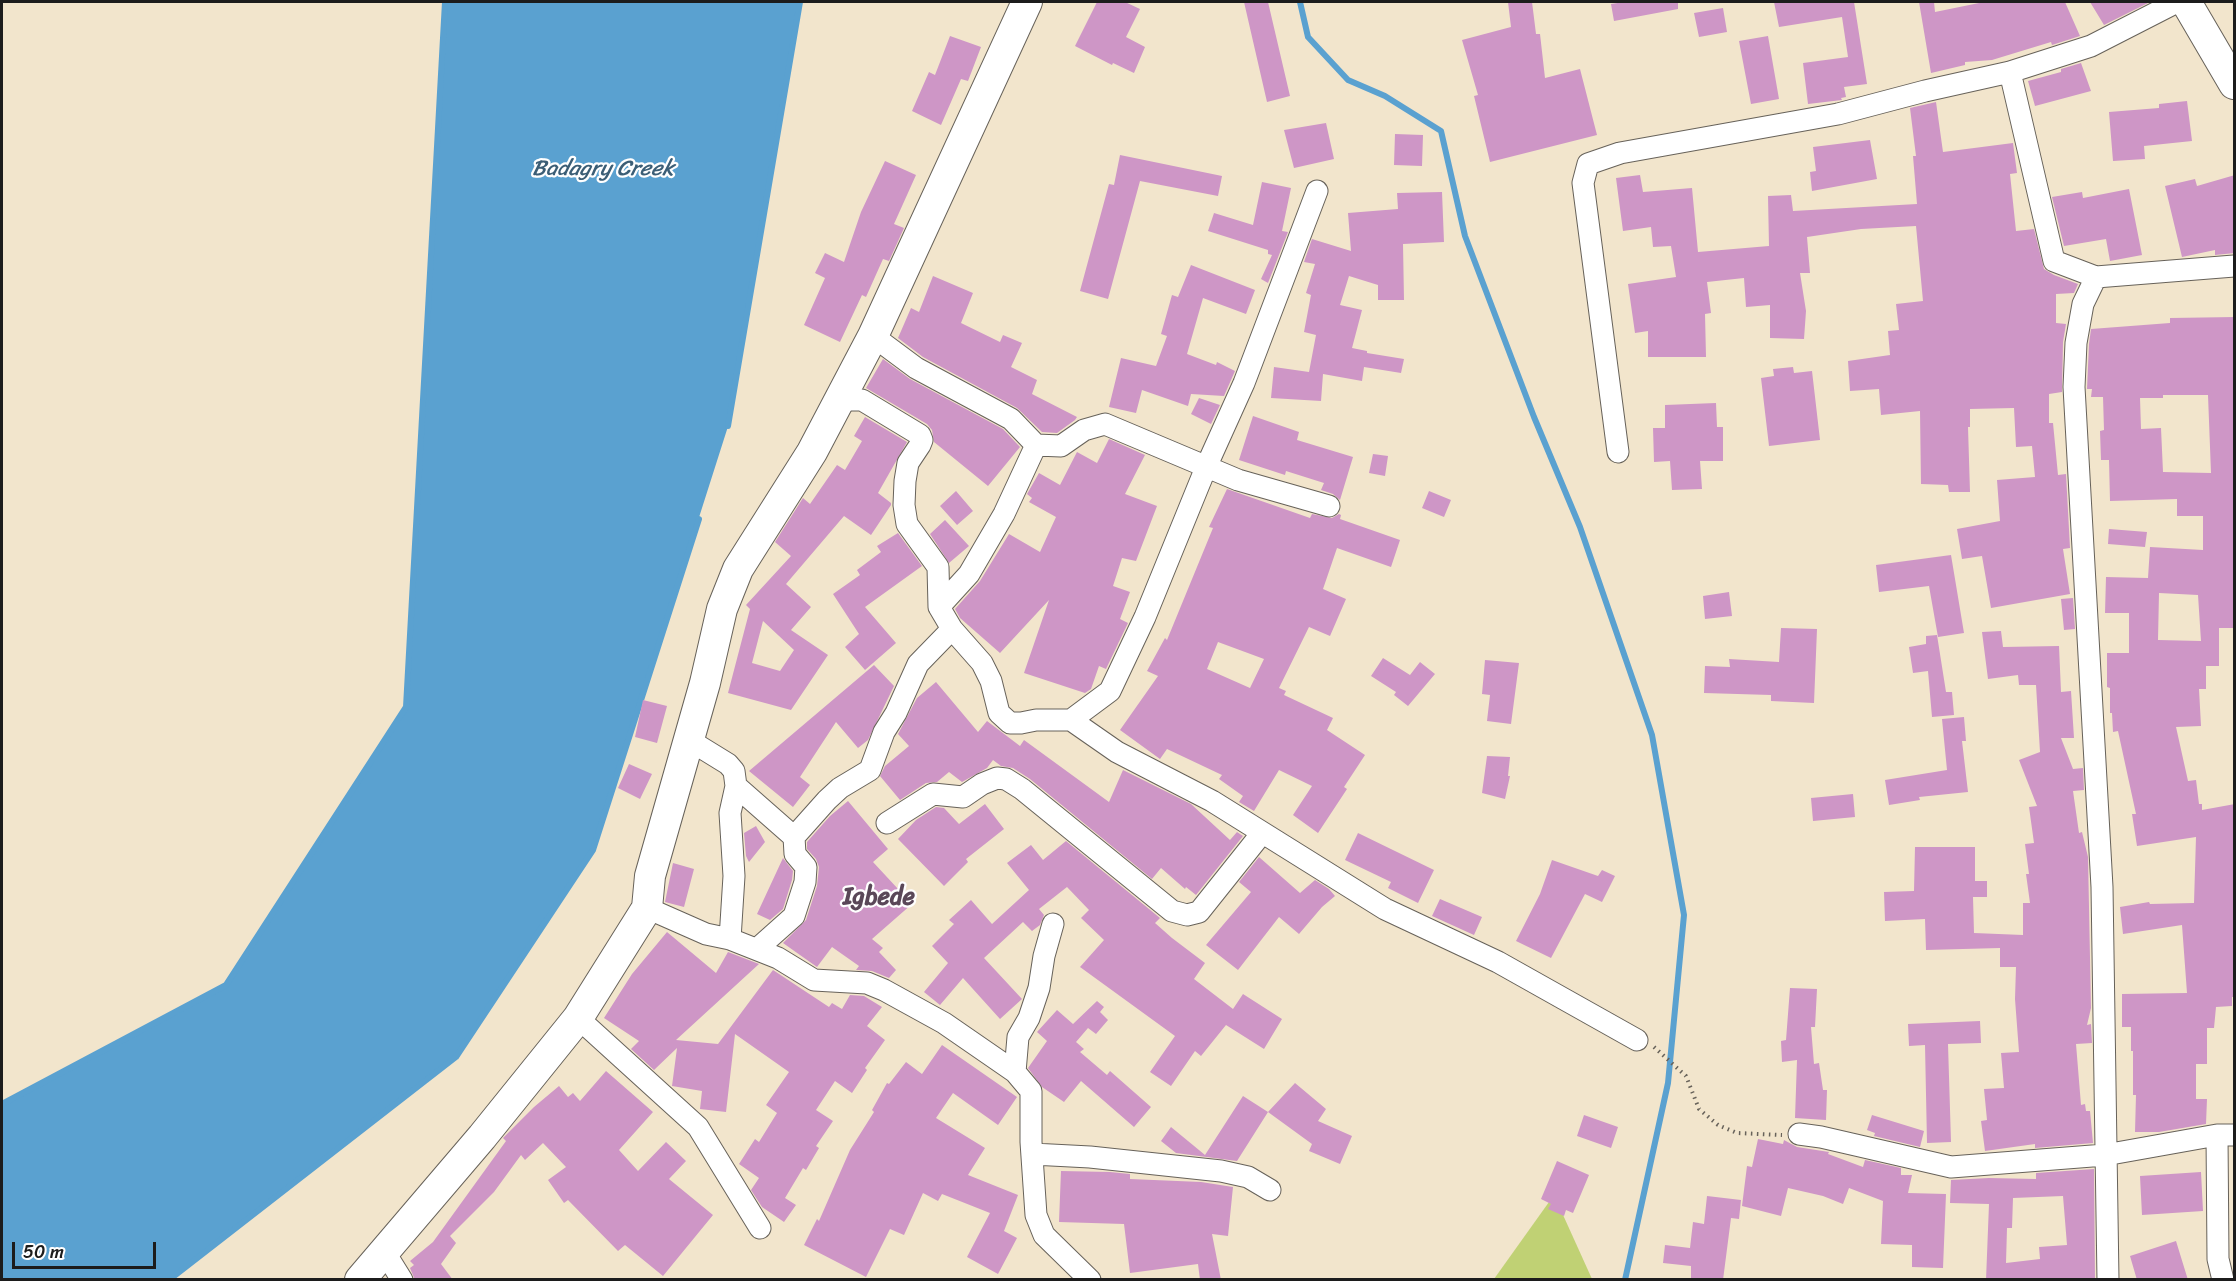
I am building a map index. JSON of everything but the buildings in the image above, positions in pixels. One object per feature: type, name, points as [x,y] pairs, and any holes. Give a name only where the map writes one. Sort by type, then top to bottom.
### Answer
[{"type":"street","points":[[360,1280],[482,1137],[578,1018],[647,908],[650,876],[689,740],[722,609],[738,569],[812,452],[873,336],[1027,2]]},
{"type":"street","points":[[1618,452],[1583,183],[1588,164],[1620,153],[1838,114],[2010,72],[2091,46],[2176,2]]},
{"type":"street","points":[[2186,2],[2235,84]]},
{"type":"street","points":[[2010,72],[2054,261],[2096,277],[2235,266]]},
{"type":"street","points":[[1071,720],[1110,691],[1145,617],[1207,465],[1244,383],[1317,191]]},
{"type":"street","points":[[2096,277],[2083,304],[2076,343],[2074,387],[2102,887],[2108,1280]]},
{"type":"street","points":[[873,336],[916,368],[1011,419],[1036,445],[1061,446],[1084,429],[1105,424],[1238,480],[1329,506]]},
{"type":"street","points":[[838,400],[862,400],[920,435],[922,440],[908,463],[905,481],[904,506],[907,524],[938,567],[939,607],[952,629],[982,663],[991,681],[999,713],[1010,723],[1044,719],[1071,720],[1117,752],[1212,801],[1385,909],[1498,962],[1637,1040]]},
{"type":"street","points":[[939,607],[969,574],[1005,514],[1036,445]]},
{"type":"street","points":[[794,837],[833,794],[870,770],[885,732],[918,664],[952,629]]},
{"type":"street","points":[[689,740],[729,764],[734,771],[736,786],[730,813],[734,876],[730,939]]},
{"type":"street","points":[[887,822],[933,794],[963,797],[997,777],[1006,779],[1022,789],[1172,911],[1187,915],[1199,912],[1262,833]]},
{"type":"street","points":[[736,786],[794,837],[795,854],[806,867],[805,882],[794,916],[757,950]]},
{"type":"street","points":[[647,908],[706,934],[730,939],[778,958],[814,980],[867,982],[944,1023],[1015,1072],[1031,1090],[1036,1215],[1044,1235],[1090,1280]]},
{"type":"street","points":[[1015,1072],[1018,1037],[1029,1018],[1039,988],[1044,956],[1053,924]]},
{"type":"street","points":[[578,1018],[698,1127],[760,1228]]},
{"type":"street","points":[[1799,1134],[1951,1167],[2105,1155],[2226,1135],[2218,1259],[2223,1280]]},
{"type":"street","points":[[1032,1154],[1090,1157],[1221,1171],[1248,1178],[1270,1190]]},
{"type":"street","points":[[384,1251],[402,1280]]},
{"type":"path","points":[[1637,1040],[1654,1048],[1686,1076],[1699,1109],[1718,1125],[1737,1133],[1768,1136],[1799,1134]]},
{"type":"green space","points":[[1554,1195],[1592,1279],[1494,1279]]},
{"type":"water","name":"Badagry Creek","points":[[445,2],[800,2],[731,417],[593,850],[456,1057],[169,1279],[2,1279],[2,1104],[226,985],[406,707]]},
{"type":"waterway","points":[[2,1104],[226,985],[406,707],[445,2]]},
{"type":"waterway","points":[[728,426],[800,2]]},
{"type":"waterway","points":[[1300,2],[1308,37],[1348,80],[1385,96],[1441,131],[1465,236],[1534,417],[1580,527],[1652,735],[1684,915],[1668,1083],[1625,1280]]},
{"type":"waterway","points":[[169,1280],[456,1057],[593,850],[699,519]]},
{"type":"district","name":"Igbede","points":[[879,898]]}]
